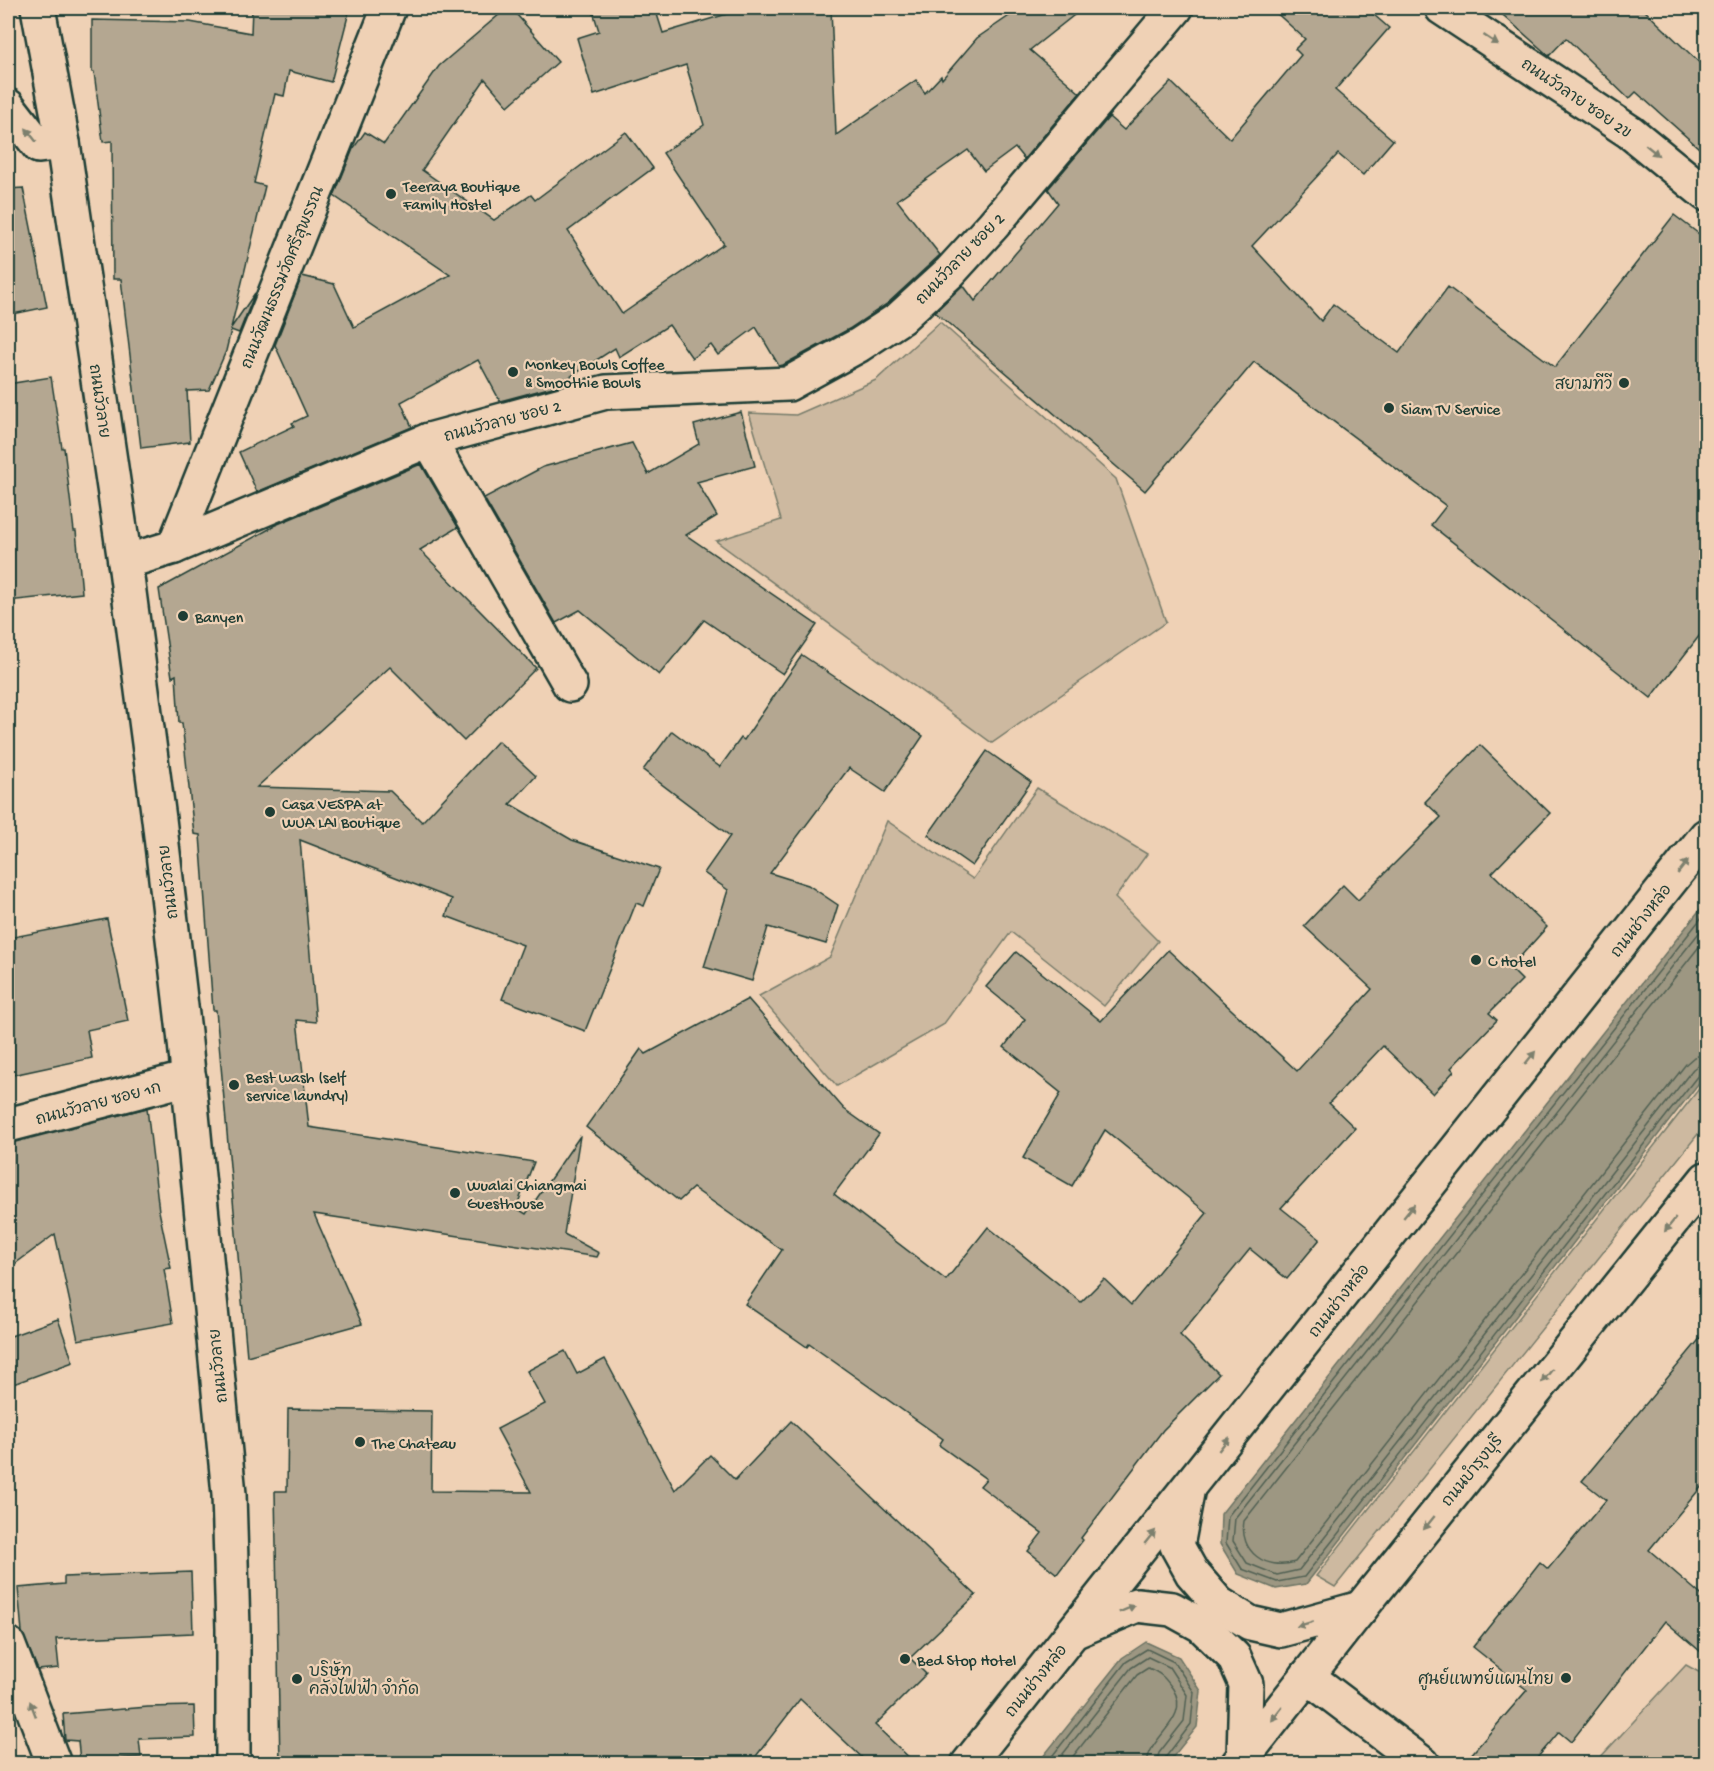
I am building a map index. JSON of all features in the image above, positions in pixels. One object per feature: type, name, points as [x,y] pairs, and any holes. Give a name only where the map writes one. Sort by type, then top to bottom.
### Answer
[{"type":"street","name":"ถนนวัวลาย","points":[[38,8],[63,143],[125,562],[159,819],[189,1078],[229,1494],[233,1629],[233,1764]]},
{"type":"street","name":"ถนนวัฒนธรรมวัดศรีสุพรรณ","points":[[174,547],[389,8]]},
{"type":"street","name":"ถนนวัวลาย ซอย 2","points":[[125,562],[174,547],[429,440],[606,392],[788,384],[859,345],[900,318],[950,272],[993,225],[1176,8]]},
{"type":"street","name":"ถนนวัวลาย ซอย 2ข","points":[[1442,8],[1630,132],[1707,194]]},
{"type":"street","points":[[8,106],[39,146],[63,143]]},
{"type":"street","points":[[429,440],[570,685]]},
{"type":"street","name":"ถนนช่างหล่อ","points":[[969,1764],[1707,836]]},
{"type":"street","name":"ถนนวัวลาย ซอย 1ก","points":[[8,1125],[189,1078]]},
{"type":"street","name":"ถนนบำรุงบุรี","points":[[1241,1760],[1707,1179]]},
{"type":"street","points":[[1188,1490],[1177,1546],[1192,1573],[1218,1603],[1250,1623],[1281,1630],[1361,1608]]},
{"type":"street","points":[[1073,1632],[1137,1605],[1172,1609],[1202,1625],[1234,1657],[1246,1684],[1241,1760]]},
{"type":"street","points":[[8,1644],[54,1764]]},
{"type":"street","points":[[1307,1676],[1423,1764]]},
{"type":"shaded area","points":[[940,322],[1116,479],[1166,622],[992,743],[716,541],[781,520],[749,413],[796,415],[876,380]]},
{"type":"shaded area","points":[[1037,788],[1147,854],[1115,898],[1158,941],[1104,1006],[1011,932],[943,1025],[837,1086],[759,996],[830,957],[887,821],[973,879]]},
{"type":"shaded area","points":[[1706,1080],[1706,1124],[1335,1587],[1316,1576]]},
{"type":"shaded area","points":[[1686,1665],[1706,1676],[1706,1763],[1595,1763]]},
{"type":"water","points":[[1706,902],[1706,1074],[1306,1584],[1276,1589],[1238,1574],[1220,1544],[1221,1514]]},
{"type":"water","points":[[1146,1642],[1179,1657],[1201,1691],[1197,1727],[1168,1763],[1038,1763],[1122,1658]]},
{"type":"building","points":[[252,8],[350,8],[331,82],[289,71],[284,96],[275,94],[254,183],[265,186],[231,328],[255,293],[239,333],[231,330],[226,351],[209,390],[187,391],[190,442],[141,448],[121,279],[113,279],[112,141],[103,142],[94,72],[92,72],[92,20],[190,22],[251,33]]},
{"type":"building","points":[[507,8],[511,8],[558,62],[508,106],[485,79],[422,170],[494,220],[531,195],[535,200],[626,132],[653,168],[568,231],[622,314],[724,244],[663,153],[704,125],[686,65],[594,95],[577,38],[599,31],[592,8],[655,8],[663,33],[747,8],[831,8],[836,135],[916,80],[925,93],[941,76],[942,79],[977,38],[1021,8],[1083,8],[1030,50],[1080,93],[1024,159],[1015,148],[984,171],[968,150],[897,200],[940,255],[888,303],[849,329],[783,365],[779,366],[756,327],[718,355],[711,345],[692,358],[669,325],[619,357],[615,348],[556,386],[500,401],[478,360],[401,402],[412,427],[257,492],[239,452],[294,426],[292,423],[307,416],[275,345],[302,276],[334,284],[354,327],[450,275],[334,196],[353,149],[365,132],[384,144],[439,66]]},
{"type":"building","points":[[1271,8],[1366,8],[1389,28],[1335,90],[1393,140],[1363,175],[1338,154],[1252,246],[1321,321],[1333,304],[1399,353],[1448,287],[1555,367],[1674,215],[1707,240],[1707,626],[1651,698],[1431,525],[1446,506],[1254,362],[1145,491],[935,312],[963,285],[975,301],[1058,203],[1048,189],[1109,117],[1124,130],[1171,82],[1230,139],[1301,55],[1295,49],[1305,39]]},
{"type":"building","points":[[1495,8],[1642,8],[1707,70],[1707,155],[1636,92],[1629,99],[1566,38],[1549,56]]},
{"type":"building","points":[[23,188],[47,307],[8,315],[8,189]]},
{"type":"building","points":[[51,377],[62,448],[64,448],[74,531],[76,531],[82,593],[8,601],[8,384]]},
{"type":"building","points":[[741,412],[755,466],[697,482],[717,516],[686,535],[817,625],[783,674],[704,620],[659,675],[580,610],[556,623],[484,498],[543,467],[632,443],[648,474],[699,444],[694,425]]},
{"type":"building","points":[[421,464],[458,527],[420,550],[536,668],[464,741],[390,667],[257,787],[390,791],[422,822],[498,741],[536,776],[510,804],[572,840],[659,869],[644,906],[636,903],[585,1031],[502,999],[523,945],[446,916],[452,899],[300,840],[316,1022],[297,1020],[309,1127],[534,1162],[516,1208],[526,1214],[580,1136],[564,1234],[599,1253],[597,1257],[314,1214],[362,1324],[247,1356],[216,1010],[213,1010],[200,835],[194,834],[182,723],[179,723],[176,675],[172,677],[159,589],[273,526]]},
{"type":"building","points":[[802,655],[923,736],[885,792],[849,768],[770,873],[808,885],[838,905],[826,944],[768,927],[752,981],[704,967],[728,890],[704,873],[730,836],[643,770],[672,731],[720,767],[741,738],[744,740]]},
{"type":"building","points":[[1480,745],[1550,813],[1492,873],[1547,927],[1510,968],[1522,980],[1489,1013],[1497,1020],[1451,1068],[1454,1071],[1433,1094],[1383,1046],[1329,1103],[1355,1128],[1281,1208],[1320,1239],[1287,1279],[1250,1249],[1180,1335],[1219,1374],[1163,1430],[1081,1538],[1083,1540],[1057,1574],[1028,1551],[1042,1533],[980,1486],[986,1479],[939,1445],[943,1439],[809,1344],[807,1347],[745,1304],[782,1250],[693,1188],[679,1201],[586,1127],[641,1049],[646,1054],[748,999],[844,1109],[879,1134],[834,1194],[946,1280],[988,1227],[1081,1302],[1104,1279],[1131,1305],[1207,1213],[1105,1130],[1072,1186],[1023,1158],[1061,1093],[1004,1047],[1025,1019],[986,987],[1016,952],[1101,1021],[1168,950],[1297,1071],[1372,989],[1304,926],[1343,885],[1358,900],[1441,817],[1425,802]]},
{"type":"building","points":[[987,751],[1031,782],[972,866],[928,835]]},
{"type":"building","points":[[107,919],[128,1021],[87,1030],[92,1058],[8,1076],[8,938]]},
{"type":"building","points":[[147,1108],[159,1211],[171,1268],[164,1269],[173,1323],[78,1340],[55,1234],[8,1269],[8,1143]]},
{"type":"building","points":[[58,1319],[73,1362],[8,1386],[8,1337]]},
{"type":"building","points":[[1707,1330],[1707,1480],[1649,1550],[1707,1600],[1707,1657],[1665,1621],[1571,1742],[1559,1732],[1532,1764],[1463,1764],[1527,1690],[1473,1647],[1540,1562],[1548,1569],[1606,1500],[1582,1481]]},
{"type":"building","points":[[565,1351],[577,1374],[605,1359],[675,1490],[710,1455],[735,1480],[791,1421],[976,1595],[910,1658],[926,1674],[875,1725],[916,1764],[869,1764],[800,1699],[750,1764],[280,1764],[275,1491],[287,1491],[288,1409],[432,1411],[431,1491],[531,1492],[497,1429],[545,1404],[527,1371]]},
{"type":"building","points":[[191,1572],[193,1633],[56,1639],[59,1668],[38,1670],[22,1632],[18,1588],[64,1584],[64,1577]]},
{"type":"building","points":[[194,1706],[195,1737],[139,1739],[141,1757],[80,1761],[78,1741],[65,1740],[63,1714],[148,1707]]},
{"type":"place","name":"Teeraya Boutique Family Hostel","points":[[391,194]]},
{"type":"place","name":"Monkey Bowls Coffee & Smoothie Bowls","points":[[513,372]]},
{"type":"place","name":"สยามทีวี","points":[[1624,383]]},
{"type":"place","name":"Siam TV Service","points":[[1389,408]]},
{"type":"place","name":"Banyen","points":[[183,616]]},
{"type":"place","name":"Casa VESPA at WUA LAI Boutique","points":[[270,812]]},
{"type":"place","name":"C Hotel","points":[[1476,960]]},
{"type":"place","name":"Best wash (self service laundry)","points":[[234,1085]]},
{"type":"place","name":"Wualai Chiangmai Guesthouse","points":[[455,1193]]},
{"type":"place","name":"The Chateau","points":[[360,1442]]},
{"type":"place","name":"Bed Stop Hotel","points":[[905,1659]]},
{"type":"place","name":"ศูนย์แพทย์แผนไทย","points":[[1566,1678]]},
{"type":"place","name":"บริษัท คลังไฟฟ้า จำกัด","points":[[297,1679]]}]
